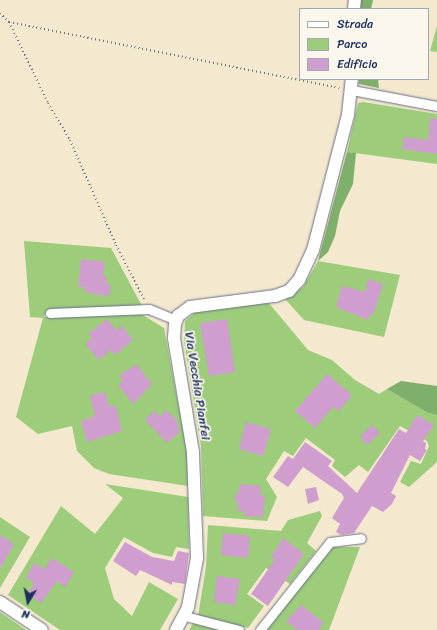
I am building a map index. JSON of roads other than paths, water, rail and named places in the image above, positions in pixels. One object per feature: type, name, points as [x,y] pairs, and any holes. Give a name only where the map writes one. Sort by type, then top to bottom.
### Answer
[{"type":"street","points":[[352,85],[437,106]]},
{"type":"street","name":"Via Vecchia Pianfei","points":[[176,630],[185,616],[196,566],[196,520],[192,437],[174,338],[176,320],[184,310],[197,305],[275,296],[289,291],[300,280],[313,250],[352,85]]},
{"type":"street","points":[[50,313],[149,309],[176,320]]},
{"type":"street","points":[[260,630],[324,546],[330,542],[361,538]]},
{"type":"street","points":[[0,602],[42,630]]},
{"type":"street","points":[[185,616],[239,630]]}]
